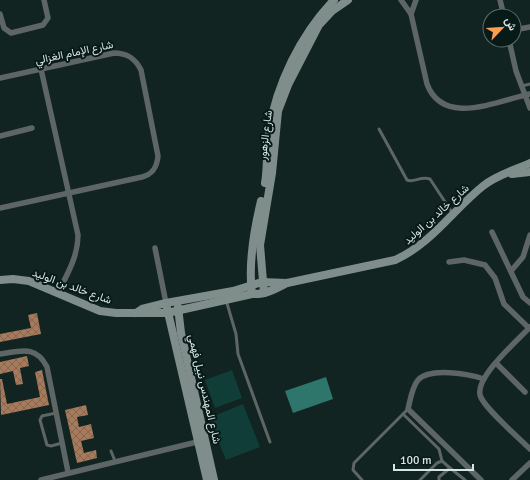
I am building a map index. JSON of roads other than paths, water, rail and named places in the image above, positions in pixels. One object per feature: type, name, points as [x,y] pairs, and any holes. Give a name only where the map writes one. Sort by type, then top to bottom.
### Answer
[{"type":"street","points":[[0,14],[4,28],[8,32],[14,32],[42,25],[48,18],[44,0]]},
{"type":"street","name":"شارع الزهور","points":[[252,294],[251,285],[256,228],[266,175],[268,134],[276,99],[311,26],[334,0]]},
{"type":"street","name":"شارع الزهور","points":[[264,293],[260,245],[272,173],[278,111],[288,85],[319,25],[332,11],[348,0]]},
{"type":"street","points":[[400,0],[410,14],[430,94],[436,100],[453,108],[464,109],[528,95]]},
{"type":"street","points":[[410,14],[416,0]]},
{"type":"street","points":[[511,48],[521,86],[528,95],[530,108]]},
{"type":"street","name":"شارع الإمام الغزالي","points":[[0,78],[114,53],[121,53],[134,58],[141,70],[158,156],[156,167],[152,172],[142,177],[69,193]]},
{"type":"street","points":[[41,69],[78,235],[78,248],[74,260],[58,293]]},
{"type":"street","points":[[0,136],[32,128]]},
{"type":"street","name":"شارع خالد بن الوليد","points":[[136,313],[166,303],[178,307],[264,293],[287,283],[395,260],[416,247],[484,185],[530,163]]},
{"type":"street","name":"شارع خالد بن الوليد","points":[[504,176],[530,172]]},
{"type":"street","points":[[0,208],[69,193]]},
{"type":"street","points":[[492,232],[524,297],[530,303]]},
{"type":"street","points":[[511,271],[522,256],[530,235]]},
{"type":"street","points":[[155,248],[166,303]]},
{"type":"street","points":[[449,262],[464,260],[485,265],[495,278],[504,304],[530,328],[496,363],[480,386],[481,399],[486,406],[530,448]]},
{"type":"street","name":"شارع خالد بن الوليد","points":[[0,280],[13,279],[30,281],[109,313],[142,314],[167,313],[178,307],[262,282],[287,283]]},
{"type":"street","name":"شارع المهندس نبيل فهمي","points":[[166,303],[167,313],[201,440],[214,480]]},
{"type":"street","name":"شارع المهندس نبيل فهمي","points":[[178,307],[181,332],[201,440],[206,480]]},
{"type":"street","points":[[0,354],[22,350],[30,351],[43,360],[47,367],[68,472]]},
{"type":"street","points":[[496,363],[525,392]]},
{"type":"street","points":[[481,480],[405,412],[417,380],[426,374],[465,374],[484,379]]},
{"type":"street","points":[[41,480],[68,472],[201,440]]},
{"type":"street","points":[[512,480],[530,463]]},
{"type":"lane","points":[[521,86],[530,84]]},
{"type":"lane","points":[[379,129],[407,180],[412,181],[423,177],[430,179],[453,214]]},
{"type":"lane","points":[[226,300],[236,334],[238,354],[270,442]]},
{"type":"lane","points":[[362,480],[353,470],[354,463],[405,412],[439,449],[442,461],[465,480]]},
{"type":"lane","points":[[56,413],[42,416],[40,420],[47,445],[51,446],[62,443]]},
{"type":"lane","points":[[111,451],[115,461]]},
{"type":"lane","points":[[422,480],[437,463],[442,461]]},
{"type":"lane","points":[[439,480],[439,477],[450,468]]}]
